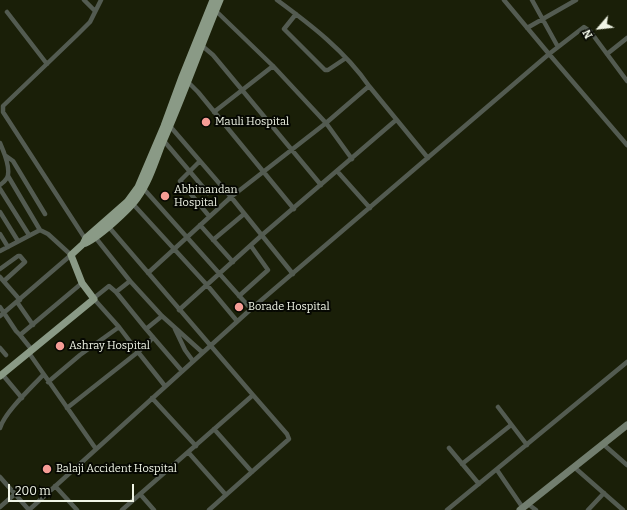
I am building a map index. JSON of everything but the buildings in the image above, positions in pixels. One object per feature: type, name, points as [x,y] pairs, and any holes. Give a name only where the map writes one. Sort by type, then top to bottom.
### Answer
[{"type":"main road","points":[[199,43],[216,10],[214,0]]},
{"type":"main road","points":[[86,241],[95,237],[134,204],[168,124],[214,0]]},
{"type":"main road","points":[[1,375],[31,352],[94,298],[82,283],[72,255],[142,186],[164,141],[168,124]]},
{"type":"street","points":[[84,0],[95,11]]},
{"type":"street","points":[[86,241],[3,112],[1,105],[48,64],[78,35],[90,22],[101,0]]},
{"type":"street","points":[[277,0],[296,14],[346,58],[428,158]]},
{"type":"street","points":[[504,0],[627,145]]},
{"type":"street","points":[[534,0],[558,47]]},
{"type":"street","points":[[527,28],[576,0]]},
{"type":"street","points":[[216,10],[273,66],[326,123],[352,159]]},
{"type":"street","points":[[7,12],[48,64]]},
{"type":"street","points":[[296,14],[284,29],[325,70],[328,70],[346,58]]},
{"type":"street","points":[[1,480],[29,510],[251,309],[549,54],[584,27],[590,31],[627,81]]},
{"type":"street","points":[[607,54],[627,38]]},
{"type":"street","points":[[199,43],[213,55],[321,185]]},
{"type":"street","points":[[214,112],[273,66]]},
{"type":"street","points":[[184,79],[214,112],[294,208]]},
{"type":"street","points":[[148,272],[231,197],[326,123],[369,86]]},
{"type":"street","points":[[179,310],[396,120]]},
{"type":"street","points":[[168,124],[231,197],[293,274]]},
{"type":"street","points":[[164,141],[208,193]]},
{"type":"street","points":[[0,144],[6,156],[8,176],[40,230],[48,234],[72,255],[2,315]]},
{"type":"street","points":[[6,156],[13,161],[45,214]]},
{"type":"street","points":[[200,161],[181,179],[180,183],[209,216]]},
{"type":"street","points":[[337,171],[370,208]]},
{"type":"street","points":[[0,185],[6,181],[8,176]]},
{"type":"street","points":[[142,186],[251,309]]},
{"type":"street","points":[[0,189],[29,236]]},
{"type":"street","points":[[134,204],[238,321]]},
{"type":"street","points":[[0,212],[18,241]]},
{"type":"street","points":[[213,240],[244,214]]},
{"type":"street","points":[[200,225],[233,262]]},
{"type":"street","points":[[108,226],[287,434],[289,439],[208,510]]},
{"type":"street","points":[[0,251],[40,230]]},
{"type":"street","points":[[0,234],[8,247]]},
{"type":"street","points":[[95,237],[130,281],[162,316],[202,352]]},
{"type":"street","points":[[239,296],[268,270],[251,246]]},
{"type":"street","points":[[0,269],[18,256],[20,256],[25,262],[4,281]]},
{"type":"street","points":[[0,277],[18,301],[33,325]]},
{"type":"street","points":[[116,292],[130,281]]},
{"type":"street","points":[[20,335],[82,283]]},
{"type":"street","points":[[166,386],[94,298],[108,286],[116,292],[182,371]]},
{"type":"street","points":[[0,308],[2,315],[20,335],[43,375],[96,449]]},
{"type":"street","points":[[146,329],[162,316]]},
{"type":"street","points":[[173,326],[185,350],[193,361]]},
{"type":"street","points":[[48,382],[80,355],[119,327]]},
{"type":"street","points":[[67,408],[138,352],[153,337]]},
{"type":"street","points":[[0,348],[6,355]]},
{"type":"street","points":[[447,510],[627,362]]},
{"type":"street","points":[[1,375],[22,398]]},
{"type":"street","points":[[0,425],[43,375]]},
{"type":"street","points":[[122,510],[253,395]]},
{"type":"street","points":[[152,398],[196,446]]},
{"type":"street","points":[[498,407],[527,445]]},
{"type":"street","points":[[462,464],[511,425]]},
{"type":"street","points":[[524,507],[603,444],[626,428]]},
{"type":"street","points":[[214,429],[252,472]]},
{"type":"street","points":[[603,444],[627,465]]},
{"type":"street","points":[[449,448],[479,484]]},
{"type":"street","points":[[188,452],[226,495]]},
{"type":"street","points":[[574,467],[621,510]]},
{"type":"street","points":[[497,470],[524,507],[536,510]]},
{"type":"street","points":[[55,486],[77,510]]},
{"type":"street","points":[[0,507],[15,494]]},
{"type":"street","points":[[140,494],[154,510]]},
{"type":"street","points":[[588,510],[604,494]]},
{"type":"place","name":"Mauli Hospital","points":[[206,122]]},
{"type":"place","name":"Abhinandan Hospital","points":[[165,196]]},
{"type":"place","name":"Borade Hospital","points":[[239,307]]},
{"type":"place","name":"Ashray Hospital","points":[[60,346]]},
{"type":"place","name":"Balaji Accident Hospital","points":[[47,469]]}]
